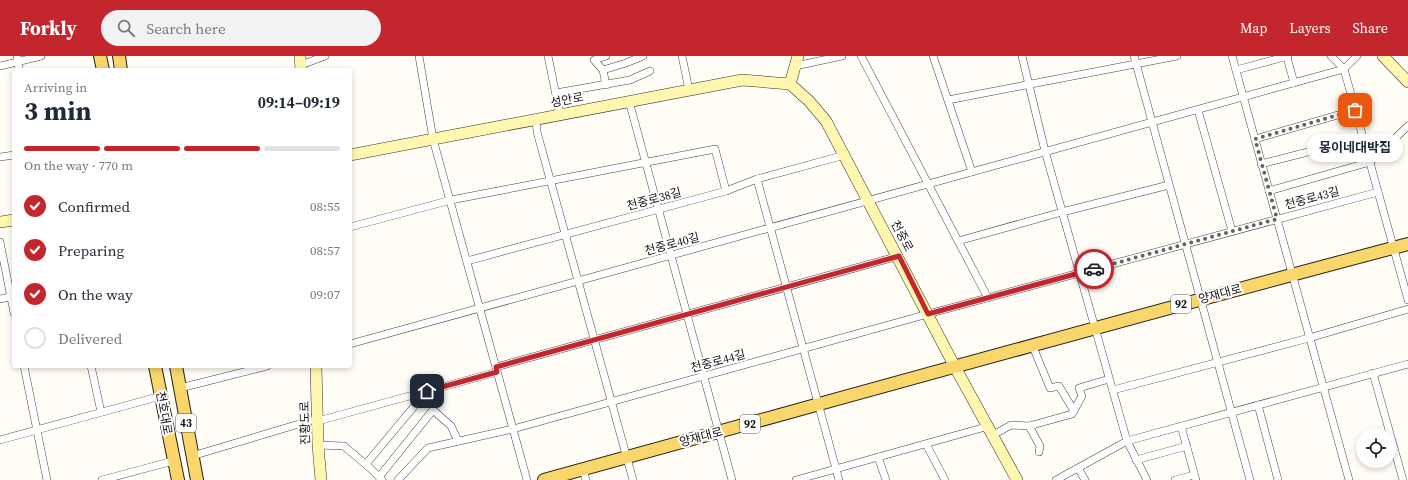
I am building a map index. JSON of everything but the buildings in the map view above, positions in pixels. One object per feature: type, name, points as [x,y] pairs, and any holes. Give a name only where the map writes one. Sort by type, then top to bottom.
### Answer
[{"type":"main road","points":[[100,56],[103,68]]},
{"type":"main road","points":[[119,56],[121,68]]},
{"type":"main road","points":[[1383,56],[1408,82]]},
{"type":"main road","points":[[790,84],[797,61]]},
{"type":"main road","name":"성안로","points":[[352,155],[742,80],[790,84]]},
{"type":"main road","name":"천중로","points":[[790,84],[810,102],[826,121],[1017,480]]},
{"type":"main road","points":[[0,222],[12,220]]},
{"type":"main road","name":"양재대로","points":[[544,480],[585,475],[627,457],[1408,244]]},
{"type":"main road","name":"천호대로","points":[[155,368],[178,480]]},
{"type":"main road","name":"천호대로","points":[[176,368],[197,480]]},
{"type":"main road","name":"진황도로","points":[[316,368],[319,420],[318,445],[321,480]]},
{"type":"street","points":[[0,66],[18,63],[41,56]]},
{"type":"street","points":[[301,64],[325,56]]},
{"type":"street","points":[[419,56],[433,139],[527,480]]},
{"type":"street","points":[[548,56],[560,115]]},
{"type":"street","points":[[606,56],[594,60],[603,70],[606,85]]},
{"type":"street","points":[[603,70],[626,64],[643,56]]},
{"type":"street","points":[[682,56],[689,90]]},
{"type":"street","points":[[797,61],[842,56]]},
{"type":"street","points":[[861,56],[988,298]]},
{"type":"street","points":[[933,56],[972,172]]},
{"type":"street","points":[[1022,56],[1045,151],[1127,441],[1147,480]]},
{"type":"street","points":[[1134,56],[1199,300],[1250,480]]},
{"type":"street","points":[[948,100],[1029,86],[1177,56]]},
{"type":"street","points":[[1232,56],[1349,480]]},
{"type":"street","points":[[1331,56],[1344,69],[1408,300]]},
{"type":"street","points":[[1344,69],[1357,56]]},
{"type":"street","points":[[1236,70],[1287,57],[1294,83]]},
{"type":"street","name":"천중로40길","points":[[352,343],[1344,69]]},
{"type":"street","points":[[556,93],[630,80],[650,71]]},
{"type":"street","points":[[629,102],[732,480]]},
{"type":"street","points":[[1198,110],[1232,232]]},
{"type":"street","points":[[1255,139],[1355,110]]},
{"type":"street","points":[[536,119],[537,132],[633,480]]},
{"type":"street","points":[[1269,191],[1370,162],[1408,126]]},
{"type":"street","points":[[1262,164],[1363,138]]},
{"type":"street","points":[[352,225],[451,200],[715,149],[726,191]]},
{"type":"street","points":[[0,158],[12,155]]},
{"type":"street","name":"천중로38길","points":[[467,261],[726,191],[757,179],[845,155]]},
{"type":"street","points":[[757,179],[839,480]]},
{"type":"street","points":[[958,241],[1062,212],[1169,185]]},
{"type":"street","name":"천중로43길","points":[[928,314],[1378,192]]},
{"type":"street","points":[[0,242],[12,296],[0,299]]},
{"type":"street","points":[[192,456],[427,391],[595,340],[899,256]]},
{"type":"street","points":[[1113,390],[1309,338],[1408,309]]},
{"type":"street","name":"천중로44길","points":[[398,480],[428,448],[513,429],[928,314]]},
{"type":"street","points":[[1033,347],[1050,388],[1060,386],[1074,411]]},
{"type":"street","points":[[1056,480],[1127,441],[1408,364]]},
{"type":"street","points":[[24,368],[47,480]]},
{"type":"street","points":[[91,368],[100,412]]},
{"type":"street","points":[[180,388],[253,368]]},
{"type":"street","points":[[1373,373],[1403,479]]},
{"type":"street","points":[[796,480],[926,444],[1011,425],[1029,426],[1072,414],[1082,396],[1080,388],[1109,379]]},
{"type":"street","points":[[366,464],[427,391]]},
{"type":"street","points":[[0,440],[37,428],[161,396]]},
{"type":"street","points":[[1258,405],[1278,480]]},
{"type":"street","points":[[318,445],[344,446],[366,464],[381,479],[433,410],[451,426],[458,441]]},
{"type":"street","points":[[1029,426],[1040,446],[1039,452]]},
{"type":"street","points":[[1175,480],[1195,477],[1181,426]]},
{"type":"street","points":[[926,444],[945,480]]},
{"type":"street","points":[[1136,460],[1187,446]]},
{"type":"street","points":[[878,457],[886,480]]},
{"type":"street","points":[[102,480],[173,460]]},
{"type":"street","points":[[1078,468],[1085,480]]},
{"type":"way so far","points":[[1094,269],[1277,219],[1255,139],[1355,110]]},
{"type":"place","name":"몽이네대박집","points":[[1355,110]]},
{"type":"route","points":[[427,391],[497,372],[496,367],[899,256],[928,314],[1094,269]]}]
